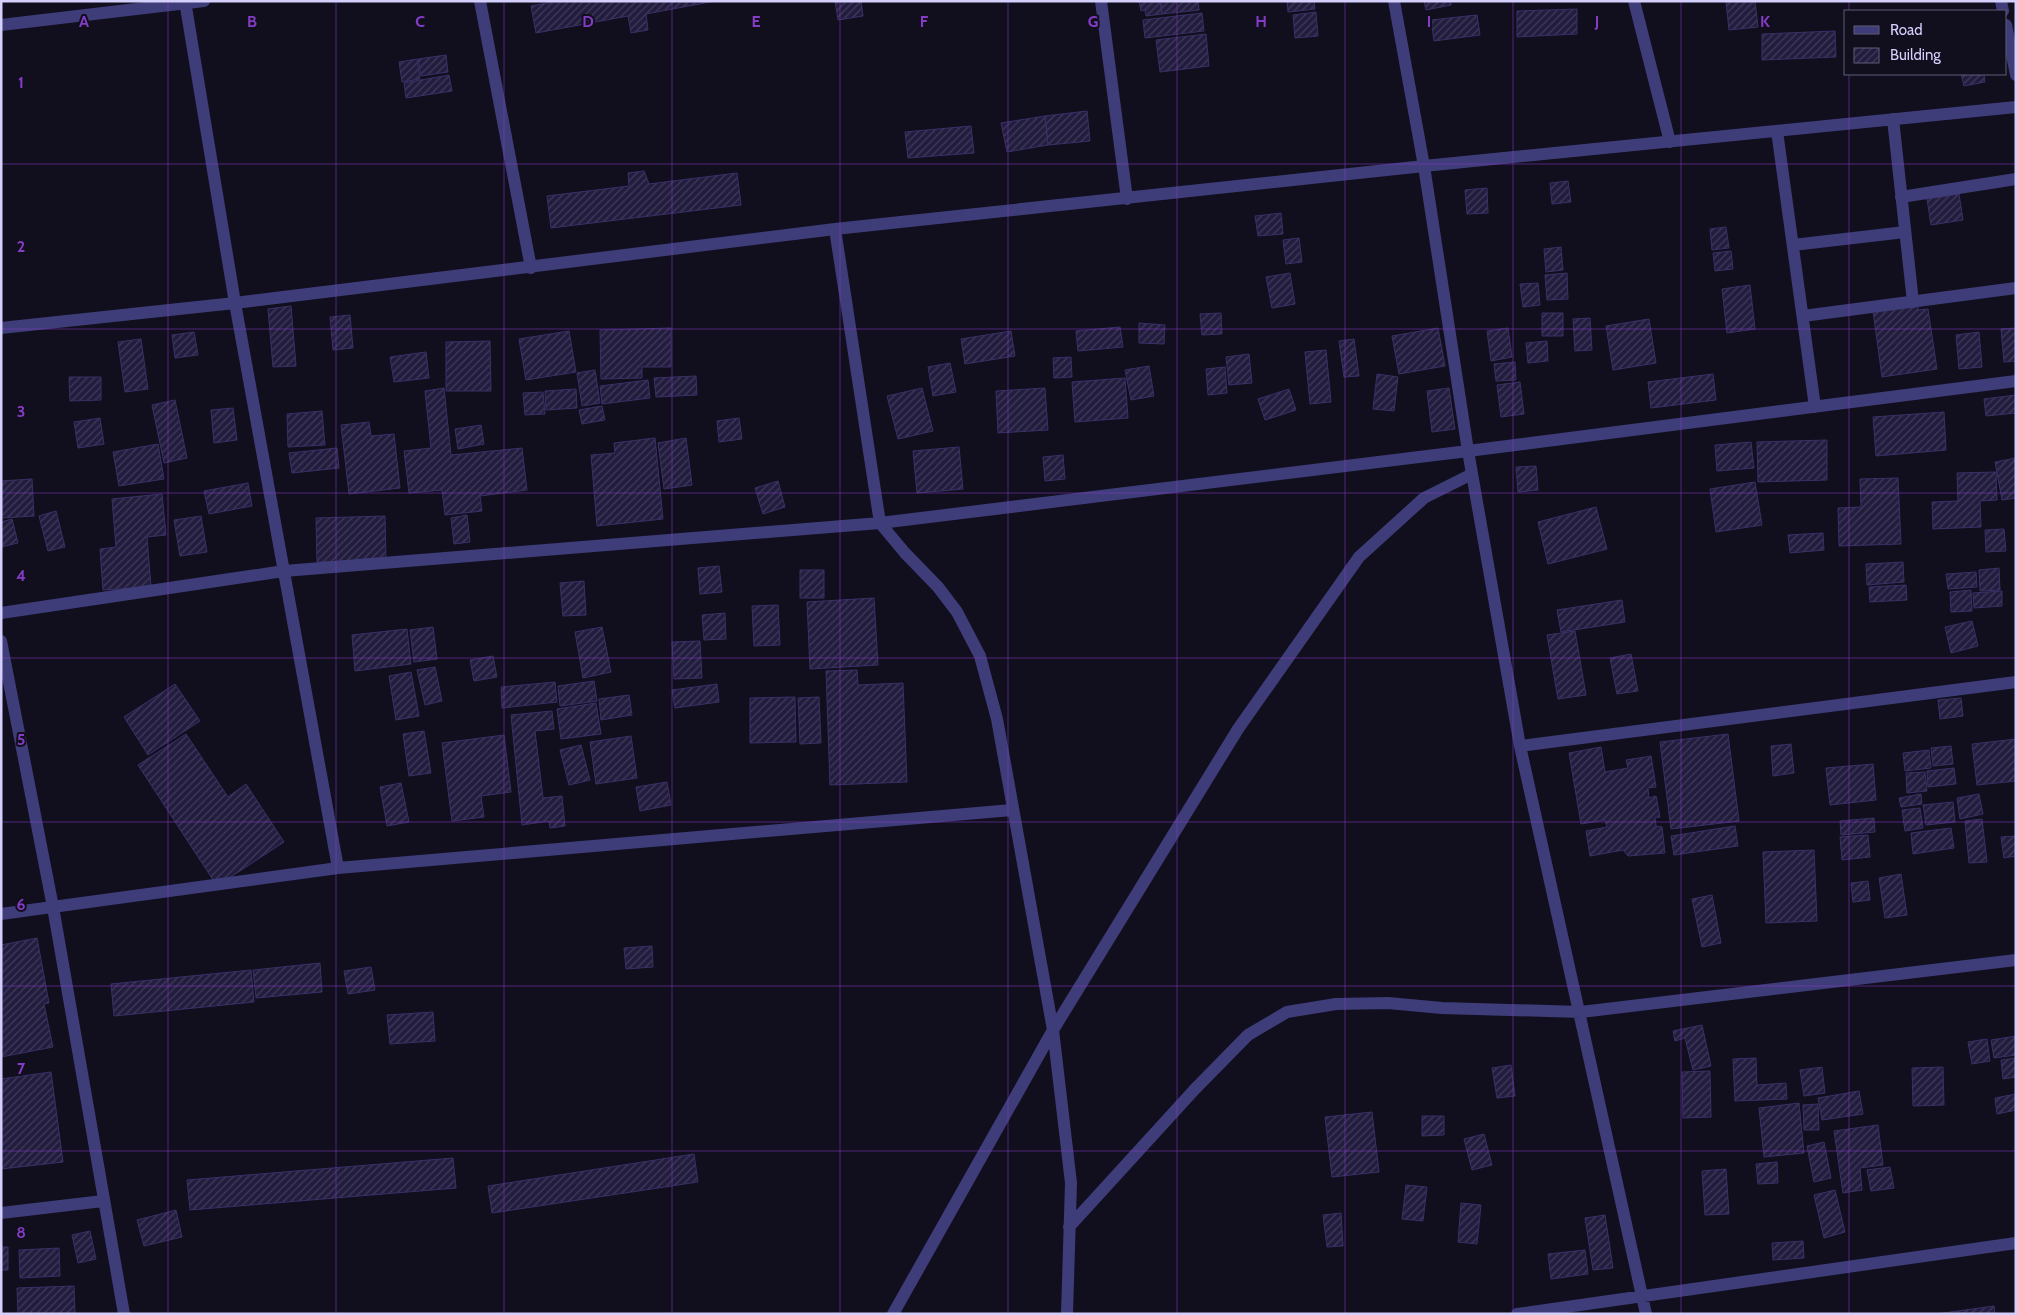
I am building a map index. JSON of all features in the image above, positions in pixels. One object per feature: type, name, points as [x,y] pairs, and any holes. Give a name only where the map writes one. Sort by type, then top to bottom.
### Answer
[{"type":"street","points":[[1,25],[204,1]]},
{"type":"street","points":[[480,1],[531,268]]},
{"type":"street","points":[[1101,1],[1127,199]]},
{"type":"street","points":[[1394,1],[1424,166],[1468,451],[1520,746],[1581,1012],[1646,1314]]},
{"type":"street","points":[[1634,1],[1670,142]]},
{"type":"street","points":[[185,2],[234,303],[338,868]]},
{"type":"street","points":[[2007,30],[2016,75]]},
{"type":"street","points":[[1,328],[234,303],[835,230],[1424,166],[2016,107]]},
{"type":"street","points":[[1893,119],[1913,302]]},
{"type":"street","points":[[1777,131],[1815,407]]},
{"type":"street","points":[[1901,197],[2016,179]]},
{"type":"street","points":[[835,230],[880,523],[957,612],[980,656],[997,718],[1053,1030],[1071,1183],[1067,1314]]},
{"type":"street","points":[[1793,245],[1905,232]]},
{"type":"street","points":[[1802,316],[2016,288]]},
{"type":"street","points":[[1,613],[284,571],[880,523],[2016,381]]},
{"type":"street","points":[[893,1314],[1053,1030],[1238,729],[1359,557],[1424,498],[1472,474]]},
{"type":"street","points":[[1,641],[53,907],[124,1314]]},
{"type":"street","points":[[1520,746],[2016,682]]},
{"type":"street","points":[[1,914],[338,868],[1012,810]]},
{"type":"street","points":[[1070,1227],[1195,1089],[1248,1035],[1287,1012],[1336,1004],[1388,1003],[1442,1008],[1581,1012],[2016,960]]},
{"type":"street","points":[[1,1213],[104,1201]]},
{"type":"street","points":[[1517,1314],[2016,1244]]},
{"type":"building","points":[[557,1],[715,1],[646,14],[648,30],[631,33],[628,16],[536,33],[531,6]]},
{"type":"building","points":[[835,1],[861,1],[863,16],[838,20]]},
{"type":"building","points":[[1139,1],[1160,1],[1162,14],[1146,16],[1145,10],[1141,11]]},
{"type":"building","points":[[1161,1],[1198,1],[1199,10],[1162,14]]},
{"type":"building","points":[[1287,1],[1314,1],[1315,9],[1288,12]]},
{"type":"building","points":[[1424,1],[1451,1],[1451,5],[1426,10]]},
{"type":"building","points":[[1755,1],[1758,27],[1729,30],[1726,2]]},
{"type":"building","points":[[1577,9],[1577,34],[1517,37],[1517,11]]},
{"type":"building","points":[[1316,12],[1318,36],[1295,38],[1293,15]]},
{"type":"building","points":[[1202,13],[1204,31],[1145,38],[1143,20]]},
{"type":"building","points":[[1477,15],[1480,35],[1434,41],[1431,20]]},
{"type":"building","points":[[1835,31],[1836,57],[1762,60],[1762,34]]},
{"type":"building","points":[[1206,34],[1209,66],[1160,72],[1156,40]]},
{"type":"building","points":[[446,55],[448,72],[421,76],[418,59]]},
{"type":"building","points":[[417,59],[420,79],[402,82],[399,62]]},
{"type":"building","points":[[449,75],[452,91],[406,98],[404,83]]},
{"type":"building","points":[[1961,75],[1984,75],[1985,82],[1964,86]]},
{"type":"building","points":[[1087,111],[1090,141],[1048,145],[1045,116]]},
{"type":"building","points":[[1045,116],[1048,145],[1007,152],[1001,123]]},
{"type":"building","points":[[971,126],[974,153],[908,158],[905,132]]},
{"type":"building","points":[[644,171],[649,184],[737,173],[741,205],[551,228],[547,196],[629,186],[628,173]]},
{"type":"building","points":[[1568,181],[1571,202],[1552,204],[1550,183]]},
{"type":"building","points":[[1487,188],[1488,213],[1467,214],[1465,190]]},
{"type":"building","points":[[1959,194],[1963,220],[1931,225],[1927,199]]},
{"type":"building","points":[[1281,213],[1283,234],[1258,236],[1255,216]]},
{"type":"building","points":[[1726,227],[1729,248],[1712,250],[1710,229]]},
{"type":"building","points":[[1299,238],[1302,262],[1286,264],[1283,240]]},
{"type":"building","points":[[1561,247],[1563,270],[1546,272],[1544,249]]},
{"type":"building","points":[[1731,251],[1733,269],[1715,271],[1713,253]]},
{"type":"building","points":[[1290,273],[1295,304],[1272,308],[1266,277]]},
{"type":"building","points":[[1567,273],[1568,299],[1547,300],[1545,275]]},
{"type":"building","points":[[1538,283],[1540,305],[1523,307],[1520,284]]},
{"type":"building","points":[[1750,285],[1755,329],[1727,333],[1722,289]]},
{"type":"building","points":[[1918,305],[1918,310],[1928,309],[1937,369],[1882,377],[1873,311]]},
{"type":"building","points":[[291,306],[296,366],[273,367],[268,309]]},
{"type":"building","points":[[1221,313],[1222,334],[1202,335],[1200,314]]},
{"type":"building","points":[[1542,313],[1563,313],[1563,336],[1542,336]]},
{"type":"building","points":[[350,315],[353,348],[333,350],[330,317]]},
{"type":"building","points":[[1590,318],[1592,350],[1575,351],[1573,319]]},
{"type":"building","points":[[1649,319],[1656,363],[1613,370],[1606,326]]},
{"type":"building","points":[[1139,323],[1165,325],[1164,344],[1139,343]]},
{"type":"building","points":[[1120,327],[1123,347],[1078,351],[1076,331]]},
{"type":"building","points":[[671,328],[671,367],[642,367],[642,378],[601,379],[600,330]]},
{"type":"building","points":[[1438,328],[1445,366],[1399,374],[1392,336]]},
{"type":"building","points":[[1508,328],[1512,357],[1491,361],[1487,331]]},
{"type":"building","points":[[2016,328],[2016,361],[2004,362],[2001,329]]},
{"type":"building","points":[[569,331],[576,372],[526,380],[519,339]]},
{"type":"building","points":[[1011,331],[1015,356],[965,364],[961,339]]},
{"type":"building","points":[[194,332],[198,355],[175,358],[172,335]]},
{"type":"building","points":[[1979,332],[1982,367],[1959,369],[1956,335]]},
{"type":"building","points":[[141,339],[148,389],[125,392],[118,342]]},
{"type":"building","points":[[1354,339],[1359,376],[1344,377],[1339,341]]},
{"type":"building","points":[[490,341],[491,391],[446,391],[446,342]]},
{"type":"building","points":[[1547,341],[1548,361],[1528,363],[1526,343]]},
{"type":"building","points":[[1326,350],[1331,402],[1310,404],[1305,352]]},
{"type":"building","points":[[426,352],[429,378],[394,382],[390,357]]},
{"type":"building","points":[[1249,354],[1252,383],[1229,385],[1226,357]]},
{"type":"building","points":[[1071,357],[1072,377],[1054,378],[1053,358]]},
{"type":"building","points":[[1515,362],[1516,380],[1496,381],[1494,364]]},
{"type":"building","points":[[950,363],[956,392],[933,396],[928,367]]},
{"type":"building","points":[[1149,366],[1154,396],[1131,400],[1125,370]]},
{"type":"building","points":[[1225,367],[1227,393],[1208,395],[1206,369]]},
{"type":"building","points":[[595,370],[600,403],[582,406],[577,373]]},
{"type":"building","points":[[1377,374],[1398,377],[1394,411],[1373,409]]},
{"type":"building","points":[[1713,374],[1716,400],[1651,408],[1648,382]]},
{"type":"building","points":[[696,376],[697,395],[656,397],[654,378]]},
{"type":"building","points":[[69,377],[101,377],[101,400],[70,401]]},
{"type":"building","points":[[1125,378],[1128,418],[1075,422],[1072,382]]},
{"type":"building","points":[[648,380],[650,398],[602,404],[600,386]]},
{"type":"building","points":[[1520,382],[1524,414],[1501,417],[1497,385]]},
{"type":"building","points":[[444,388],[451,455],[522,448],[527,490],[480,496],[482,511],[445,515],[442,490],[409,493],[404,451],[431,448],[425,391]]},
{"type":"building","points":[[922,388],[933,431],[898,439],[887,396]]},
{"type":"building","points":[[1045,388],[1048,430],[998,433],[996,391]]},
{"type":"building","points":[[1449,388],[1455,429],[1432,432],[1427,391]]},
{"type":"building","points":[[576,389],[577,408],[546,410],[545,391]]},
{"type":"building","points":[[1289,389],[1296,410],[1265,420],[1258,399]]},
{"type":"building","points":[[543,392],[545,414],[525,415],[523,393]]},
{"type":"building","points":[[2016,395],[2016,413],[1986,416],[1984,399]]},
{"type":"building","points":[[175,400],[187,458],[164,463],[152,405]]},
{"type":"building","points":[[602,406],[605,420],[582,424],[579,410]]},
{"type":"building","points":[[233,408],[237,440],[214,443],[211,410]]},
{"type":"building","points":[[322,411],[325,445],[288,447],[287,414]]},
{"type":"building","points":[[1944,412],[1946,450],[1876,456],[1873,417]]},
{"type":"building","points":[[100,418],[104,444],[78,448],[74,422]]},
{"type":"building","points":[[739,418],[742,439],[719,442],[717,421]]},
{"type":"building","points":[[369,422],[371,436],[394,434],[400,488],[349,494],[341,425]]},
{"type":"building","points":[[481,425],[484,444],[458,449],[455,429]]},
{"type":"building","points":[[655,438],[663,519],[597,526],[591,455],[615,453],[614,443]]},
{"type":"building","points":[[686,438],[692,485],[664,489],[658,443]]},
{"type":"building","points":[[1827,440],[1827,480],[1758,482],[1757,442]]},
{"type":"building","points":[[1751,442],[1754,468],[1717,471],[1715,445]]},
{"type":"building","points":[[158,444],[164,479],[119,486],[113,452]]},
{"type":"building","points":[[959,447],[963,489],[917,493],[913,451]]},
{"type":"building","points":[[337,448],[339,468],[292,473],[289,453]]},
{"type":"building","points":[[1063,455],[1065,479],[1045,481],[1043,457]]},
{"type":"building","points":[[2016,458],[2016,498],[2002,500],[1995,462]]},
{"type":"building","points":[[1536,466],[1538,490],[1518,492],[1516,467]]},
{"type":"building","points":[[1996,472],[1997,500],[1980,501],[1981,527],[1933,529],[1932,502],[1958,501],[1957,473]]},
{"type":"building","points":[[1898,478],[1901,544],[1839,546],[1838,508],[1861,507],[1860,479]]},
{"type":"building","points":[[32,479],[34,516],[1,518],[1,481]]},
{"type":"building","points":[[778,481],[785,507],[763,514],[755,488]]},
{"type":"building","points":[[1755,482],[1762,525],[1716,532],[1710,489]]},
{"type":"building","points":[[248,483],[252,506],[209,514],[204,491]]},
{"type":"building","points":[[162,494],[166,535],[147,537],[151,587],[103,590],[100,549],[116,547],[112,499]]},
{"type":"building","points":[[1596,507],[1607,549],[1548,564],[1538,522]]},
{"type":"building","points":[[56,511],[65,547],[48,551],[39,516]]},
{"type":"building","points":[[467,515],[470,542],[454,544],[451,518]]},
{"type":"building","points":[[201,516],[207,552],[180,556],[174,520]]},
{"type":"building","points":[[385,516],[386,560],[317,562],[316,518]]},
{"type":"building","points":[[12,519],[18,543],[1,547],[1,522]]},
{"type":"building","points":[[2004,529],[2006,551],[1986,552],[1985,530]]},
{"type":"building","points":[[1823,533],[1824,550],[1790,553],[1788,535]]},
{"type":"building","points":[[1903,562],[1904,582],[1867,585],[1866,564]]},
{"type":"building","points":[[719,566],[722,592],[700,594],[698,568]]},
{"type":"building","points":[[1999,568],[2000,590],[1980,591],[1979,570]]},
{"type":"building","points":[[800,570],[824,570],[824,598],[800,598]]},
{"type":"building","points":[[1976,572],[1977,587],[1948,589],[1946,574]]},
{"type":"building","points":[[584,581],[586,615],[563,616],[560,583]]},
{"type":"building","points":[[1906,585],[1907,600],[1870,602],[1869,587]]},
{"type":"building","points":[[1971,590],[1972,611],[1951,612],[1950,592]]},
{"type":"building","points":[[2002,591],[2002,606],[1974,608],[1973,593]]},
{"type":"building","points":[[874,598],[878,665],[810,669],[807,602]]},
{"type":"building","points":[[1622,600],[1625,622],[1561,632],[1557,610]]},
{"type":"building","points":[[778,605],[780,645],[754,646],[752,606]]},
{"type":"building","points":[[725,613],[726,639],[704,640],[702,615]]},
{"type":"building","points":[[1972,621],[1978,646],[1951,653],[1945,627]]},
{"type":"building","points":[[433,627],[437,659],[414,662],[410,630]]},
{"type":"building","points":[[602,627],[611,672],[583,678],[575,632]]},
{"type":"building","points":[[407,629],[411,664],[355,671],[352,635]]},
{"type":"building","points":[[1575,631],[1586,695],[1558,699],[1547,635]]},
{"type":"building","points":[[700,641],[702,678],[674,679],[672,642]]},
{"type":"building","points":[[1631,654],[1638,691],[1617,694],[1610,658]]},
{"type":"building","points":[[493,656],[497,677],[474,681],[470,660]]},
{"type":"building","points":[[435,667],[442,701],[425,705],[417,670]]},
{"type":"building","points":[[857,670],[858,685],[903,683],[907,782],[830,785],[826,671]]},
{"type":"building","points":[[411,672],[419,716],[396,720],[389,676]]},
{"type":"building","points":[[594,681],[597,701],[560,706],[558,686]]},
{"type":"building","points":[[555,682],[557,702],[502,708],[501,687]]},
{"type":"building","points":[[175,684],[200,721],[148,755],[124,717]]},
{"type":"building","points":[[717,684],[719,702],[675,708],[672,690]]},
{"type":"building","points":[[629,695],[632,715],[601,720],[599,699]]},
{"type":"building","points":[[795,697],[796,742],[750,743],[750,698]]},
{"type":"building","points":[[819,697],[821,743],[800,744],[798,698]]},
{"type":"building","points":[[1961,698],[1963,716],[1940,719],[1938,700]]},
{"type":"building","points":[[596,703],[601,734],[561,739],[557,709]]},
{"type":"building","points":[[552,711],[554,729],[535,731],[543,798],[562,796],[565,826],[550,828],[549,821],[522,825],[511,715]]},
{"type":"building","points":[[424,731],[431,773],[409,776],[403,734]]},
{"type":"building","points":[[186,734],[228,797],[246,784],[284,842],[217,886],[138,765]]},
{"type":"building","points":[[1728,734],[1739,821],[1671,829],[1660,742]]},
{"type":"building","points":[[504,735],[511,792],[481,796],[484,817],[452,821],[442,743]]},
{"type":"building","points":[[631,736],[637,778],[596,784],[590,742]]},
{"type":"building","points":[[2016,739],[2016,781],[1977,785],[1972,744]]},
{"type":"building","points":[[1791,744],[1794,773],[1773,776],[1771,746]]},
{"type":"building","points":[[581,745],[590,780],[569,785],[560,750]]},
{"type":"building","points":[[1951,746],[1953,764],[1933,766],[1931,748]]},
{"type":"building","points":[[1601,747],[1605,772],[1628,768],[1626,760],[1651,756],[1656,787],[1648,788],[1649,798],[1656,796],[1660,817],[1655,818],[1656,826],[1662,827],[1665,853],[1628,856],[1623,850],[1590,856],[1586,831],[1607,827],[1605,820],[1581,824],[1569,753]]},
{"type":"building","points":[[1929,750],[1931,768],[1905,771],[1903,753]]},
{"type":"building","points":[[1873,764],[1876,800],[1830,805],[1826,768]]},
{"type":"building","points":[[1954,768],[1956,784],[1928,787],[1927,771]]},
{"type":"building","points":[[1925,772],[1927,791],[1907,793],[1906,773]]},
{"type":"building","points":[[667,782],[671,805],[640,811],[636,787]]},
{"type":"building","points":[[401,783],[409,822],[387,826],[380,787]]},
{"type":"building","points":[[1921,794],[1922,804],[1901,807],[1899,798]]},
{"type":"building","points":[[1979,794],[1983,814],[1960,819],[1957,798]]},
{"type":"building","points":[[1953,802],[1955,822],[1926,825],[1923,805]]},
{"type":"building","points":[[1920,808],[1923,828],[1905,831],[1902,810]]},
{"type":"building","points":[[1874,818],[1875,832],[1841,835],[1840,821]]},
{"type":"building","points":[[1982,819],[1987,862],[1969,863],[1965,821]]},
{"type":"building","points":[[1735,826],[1738,846],[1674,855],[1671,836]]},
{"type":"building","points":[[1951,828],[1954,848],[1913,854],[1911,833]]},
{"type":"building","points":[[1868,835],[1870,857],[1842,860],[1840,837]]},
{"type":"building","points":[[2016,836],[2016,856],[2004,858],[2001,837]]},
{"type":"building","points":[[1814,850],[1817,921],[1766,923],[1763,852]]},
{"type":"building","points":[[1901,874],[1907,915],[1885,918],[1879,878]]},
{"type":"building","points":[[1868,881],[1870,900],[1853,902],[1851,883]]},
{"type":"building","points":[[1712,895],[1721,943],[1702,947],[1692,899]]},
{"type":"building","points":[[37,938],[49,1003],[44,1004],[53,1047],[1,1057],[1,945]]},
{"type":"building","points":[[652,946],[653,967],[626,969],[624,948]]},
{"type":"building","points":[[320,963],[322,992],[256,998],[253,970]]},
{"type":"building","points":[[371,967],[375,990],[348,994],[344,971]]},
{"type":"building","points":[[251,970],[254,1002],[114,1016],[111,984]]},
{"type":"building","points":[[433,1012],[435,1041],[390,1044],[387,1015]]},
{"type":"building","points":[[1702,1025],[1711,1066],[1693,1070],[1685,1038],[1675,1041],[1673,1031]]},
{"type":"building","points":[[2016,1036],[2016,1055],[1994,1058],[1991,1040]]},
{"type":"building","points":[[1987,1039],[1990,1061],[1972,1064],[1968,1042]]},
{"type":"building","points":[[1756,1058],[1757,1085],[1786,1083],[1787,1099],[1735,1101],[1733,1059]]},
{"type":"building","points":[[2016,1058],[2016,1077],[2003,1079],[2001,1060]]},
{"type":"building","points":[[1511,1065],[1515,1096],[1497,1098],[1492,1068]]},
{"type":"building","points":[[1822,1067],[1825,1093],[1804,1096],[1800,1070]]},
{"type":"building","points":[[1943,1067],[1944,1105],[1913,1106],[1912,1068]]},
{"type":"building","points":[[1710,1071],[1711,1117],[1683,1118],[1682,1072]]},
{"type":"building","points":[[51,1072],[63,1162],[1,1169],[1,1079]]},
{"type":"building","points":[[1859,1091],[1863,1114],[1822,1120],[1818,1098]]},
{"type":"building","points":[[2016,1094],[2016,1110],[1997,1114],[1995,1098]]},
{"type":"building","points":[[1799,1103],[1804,1153],[1764,1157],[1759,1108]]},
{"type":"building","points":[[1818,1104],[1819,1130],[1804,1130],[1803,1105]]},
{"type":"building","points":[[1372,1112],[1379,1172],[1332,1177],[1325,1117]]},
{"type":"building","points":[[1422,1116],[1444,1116],[1444,1135],[1422,1136]]},
{"type":"building","points":[[1878,1125],[1883,1165],[1860,1168],[1862,1190],[1843,1193],[1834,1131]]},
{"type":"building","points":[[1484,1134],[1492,1165],[1472,1170],[1464,1139]]},
{"type":"building","points":[[1824,1142],[1831,1178],[1814,1182],[1807,1146]]},
{"type":"building","points":[[694,1154],[698,1182],[492,1213],[488,1186]]},
{"type":"building","points":[[453,1158],[456,1188],[190,1210],[187,1180]]},
{"type":"building","points":[[1777,1162],[1778,1183],[1758,1184],[1756,1164]]},
{"type":"building","points":[[1890,1167],[1894,1188],[1871,1191],[1867,1170]]},
{"type":"building","points":[[1726,1169],[1729,1214],[1705,1215],[1702,1171]]},
{"type":"building","points":[[1406,1185],[1427,1187],[1423,1221],[1402,1219]]},
{"type":"building","points":[[1835,1190],[1845,1232],[1824,1238],[1814,1195]]},
{"type":"building","points":[[1461,1203],[1481,1205],[1477,1244],[1458,1242]]},
{"type":"building","points":[[176,1210],[182,1237],[144,1246],[137,1220]]},
{"type":"building","points":[[1341,1213],[1343,1246],[1327,1247],[1323,1215]]},
{"type":"building","points":[[1605,1215],[1613,1268],[1593,1270],[1585,1218]]},
{"type":"building","points":[[90,1231],[96,1259],[78,1263],[72,1235]]},
{"type":"building","points":[[1803,1241],[1804,1258],[1773,1260],[1772,1243]]},
{"type":"building","points":[[1,1247],[8,1247],[8,1270],[1,1270]]},
{"type":"building","points":[[59,1248],[60,1276],[20,1278],[19,1250]]},
{"type":"building","points":[[1585,1250],[1588,1274],[1551,1279],[1548,1254]]},
{"type":"building","points":[[74,1286],[75,1314],[18,1314],[17,1288]]},
{"type":"building","points":[[1994,1306],[1995,1314],[1936,1314]]}]
